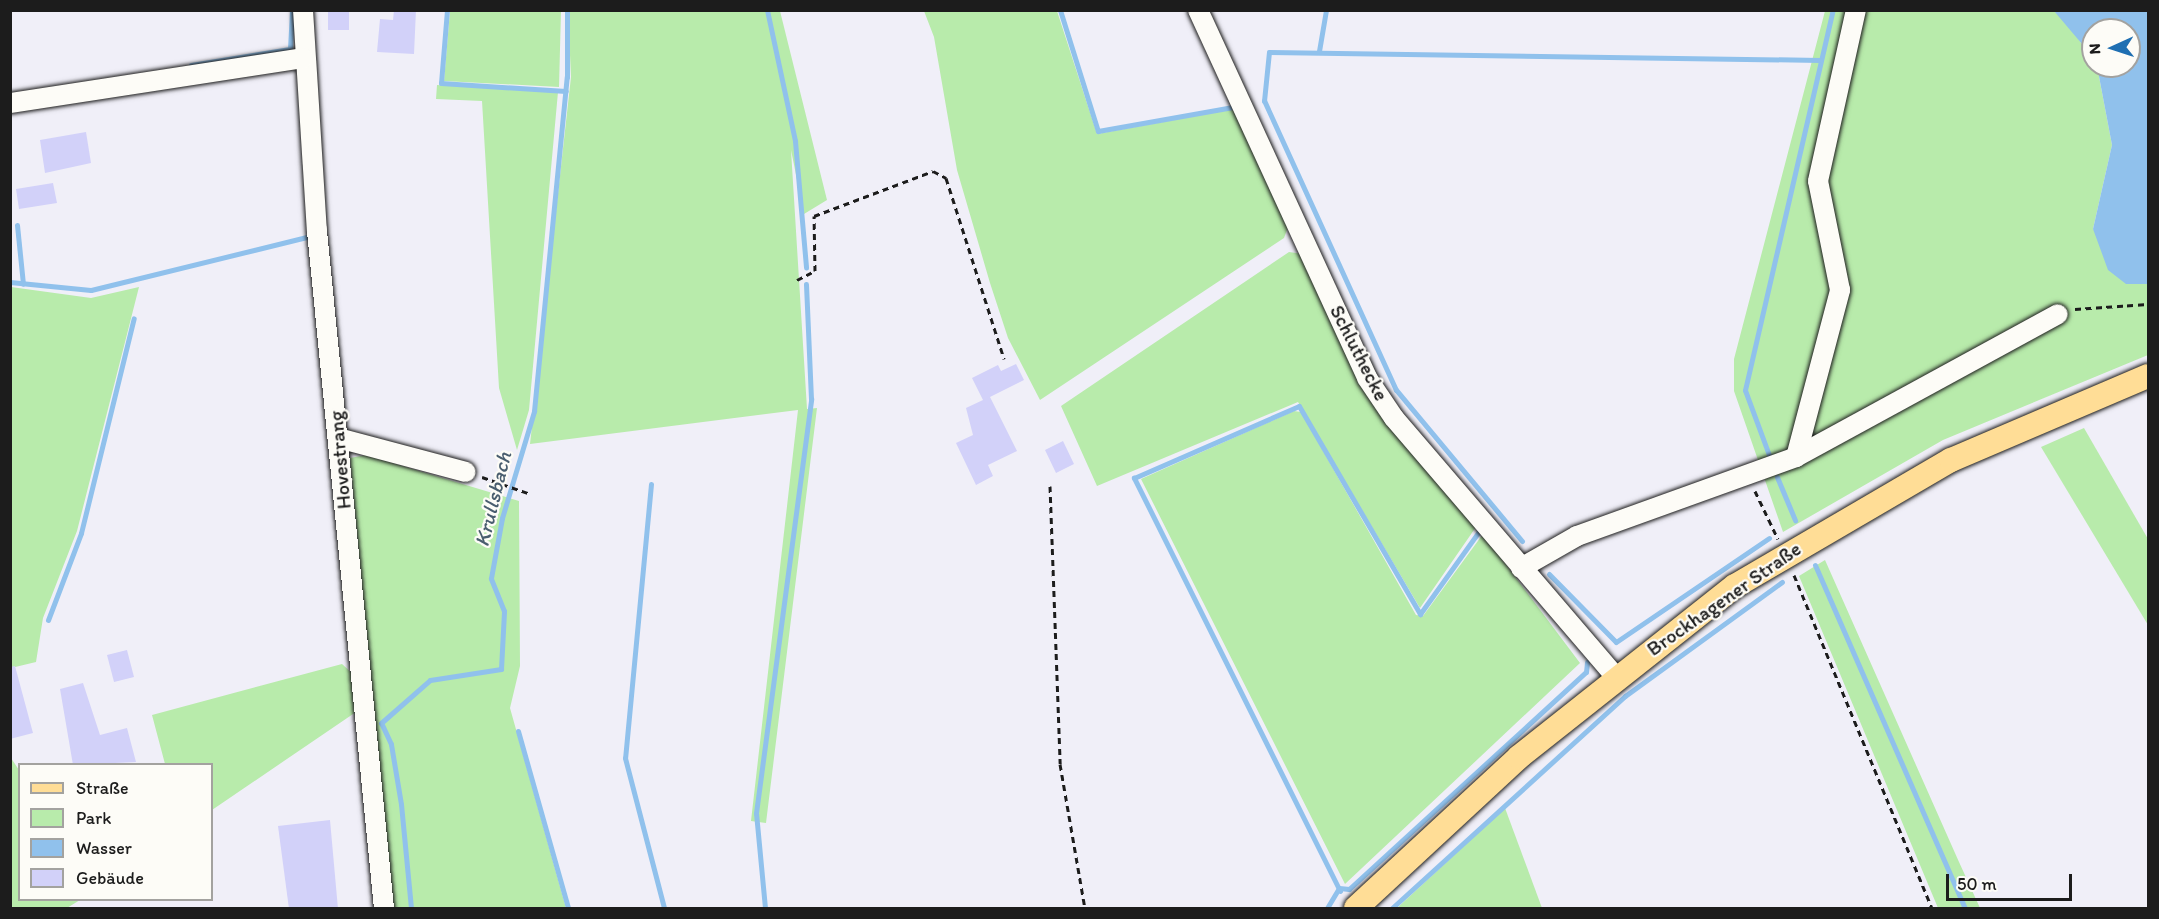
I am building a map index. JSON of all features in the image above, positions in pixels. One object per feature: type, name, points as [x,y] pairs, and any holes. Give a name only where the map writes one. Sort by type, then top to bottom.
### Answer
[{"type":"main road","name":"Brockhagener Straße","points":[[1356,909],[1615,676],[1786,554],[1951,460],[2148,376]]},
{"type":"street","name":"Hovestrang","points":[[303,10],[303,58],[384,909]]},
{"type":"street","name":"Schluthecke","points":[[1198,10],[1367,378],[1394,418],[1615,676]]},
{"type":"street","points":[[1796,457],[1840,290],[1818,182],[1856,10]]},
{"type":"street","points":[[10,103],[303,58]]},
{"type":"street","points":[[1521,568],[1577,536],[1796,457],[2058,314]]},
{"type":"street","points":[[338,438],[466,472]]},
{"type":"path","points":[[797,280],[815,271],[814,216],[933,171],[946,178],[1004,359]]},
{"type":"path","points":[[2058,314],[2148,304]]},
{"type":"path","points":[[466,472],[528,493]]},
{"type":"path","points":[[1747,475],[1786,554]]},
{"type":"path","points":[[1050,486],[1060,765],[1085,909]]},
{"type":"path","points":[[1798,584],[1932,909]]},
{"type":"green space","points":[[450,11],[561,11],[559,87],[444,81]]},
{"type":"green space","points":[[568,11],[780,11],[827,200],[804,214],[791,150],[807,409],[817,408],[766,823],[751,821],[798,410],[530,444],[571,77]]},
{"type":"green space","points":[[924,11],[1057,11],[1097,134],[1234,109],[1288,227],[1284,238],[1040,400],[1008,338],[990,283],[957,170],[934,37]]},
{"type":"green space","points":[[1825,11],[2054,11],[2068,24],[2081,43],[2081,78],[2099,78],[2112,145],[2093,229],[2148,284],[2148,355],[1943,440],[1783,532],[1734,391],[1734,359]]},
{"type":"green space","points":[[437,85],[558,92],[529,410],[517,450],[499,388],[482,101],[436,99]]},
{"type":"green space","points":[[1289,252],[1303,254],[1361,377],[1476,527],[1420,608],[1298,402],[1097,486],[1061,406]]},
{"type":"green space","points":[[11,287],[91,298],[139,287],[77,531],[43,618],[36,662],[11,668]]},
{"type":"green space","points":[[1294,411],[1301,412],[1416,615],[1423,616],[1483,534],[1580,663],[1345,884],[1141,479]]},
{"type":"green space","points":[[2084,428],[2148,539],[2148,625],[2041,447]]},
{"type":"green space","points":[[366,455],[519,501],[520,666],[510,708],[566,908],[392,908],[350,458]]},
{"type":"green space","points":[[1825,560],[1980,908],[1938,908],[1799,576]]},
{"type":"green space","points":[[342,664],[353,674],[356,712],[213,809],[213,763],[165,763],[152,715]]},
{"type":"green space","points":[[11,758],[18,768],[18,901],[78,901],[67,908],[11,908]]},
{"type":"green space","points":[[1505,808],[1542,908],[1397,908]]},
{"type":"water","points":[[2054,11],[2148,11],[2148,284],[2126,284],[2108,270],[2093,229],[2112,145],[2099,78],[2141,78],[2141,18],[2081,18],[2081,43]]},
{"type":"building","points":[[328,10],[349,10],[349,30],[328,30]]},
{"type":"building","points":[[394,10],[416,10],[414,54],[377,52],[380,19],[393,20]]},
{"type":"building","points":[[86,132],[91,163],[45,173],[40,140]]},
{"type":"building","points":[[53,183],[57,203],[19,209],[16,189]]},
{"type":"building","points":[[1016,364],[1024,380],[990,397],[1017,451],[988,465],[993,476],[976,485],[956,443],[973,435],[966,408],[983,400],[972,378],[998,365],[1001,371]]},
{"type":"building","points":[[1063,441],[1074,464],[1056,473],[1045,450]]},
{"type":"building","points":[[127,650],[134,677],[114,682],[107,655]]},
{"type":"building","points":[[15,666],[33,733],[10,739],[10,667]]},
{"type":"building","points":[[83,683],[100,735],[127,728],[136,762],[73,763],[60,689]]},
{"type":"building","points":[[330,820],[338,909],[289,909],[278,826]]},
{"type":"waterway","points":[[191,65],[290,49],[292,10]]},
{"type":"waterway","points":[[447,10],[441,83],[566,91]]},
{"type":"waterway","name":"Krullsbach","points":[[411,908],[401,804],[391,744],[381,723],[430,680],[501,669],[504,611],[491,578],[502,518],[534,411],[567,77],[567,10]]},
{"type":"waterway","points":[[767,10],[795,141],[806,268]]},
{"type":"waterway","points":[[1060,10],[1098,131],[1233,107]]},
{"type":"waterway","points":[[1319,51],[1326,10]]},
{"type":"waterway","points":[[1769,455],[1745,390],[1833,10]]},
{"type":"waterway","points":[[1522,541],[1396,390],[1264,101],[1269,52],[1820,60]]},
{"type":"waterway","points":[[17,225],[23,284]]},
{"type":"waterway","points":[[10,282],[91,290],[307,237]]},
{"type":"waterway","points":[[765,908],[756,813],[811,399],[806,284]]},
{"type":"waterway","points":[[48,620],[81,533],[134,318]]},
{"type":"waterway","points":[[1340,891],[1134,478],[1299,406],[1420,614],[1480,530]]},
{"type":"waterway","points":[[1777,477],[1795,520]]},
{"type":"waterway","points":[[651,484],[625,758],[664,908]]},
{"type":"waterway","points":[[1549,574],[1616,642],[1769,538]]},
{"type":"waterway","points":[[1815,565],[1965,908]]},
{"type":"waterway","points":[[1392,908],[1625,696],[1782,582]]},
{"type":"waterway","points":[[1327,908],[1339,888],[1349,889],[1586,672],[1587,662]]},
{"type":"waterway","points":[[518,731],[568,908]]}]
